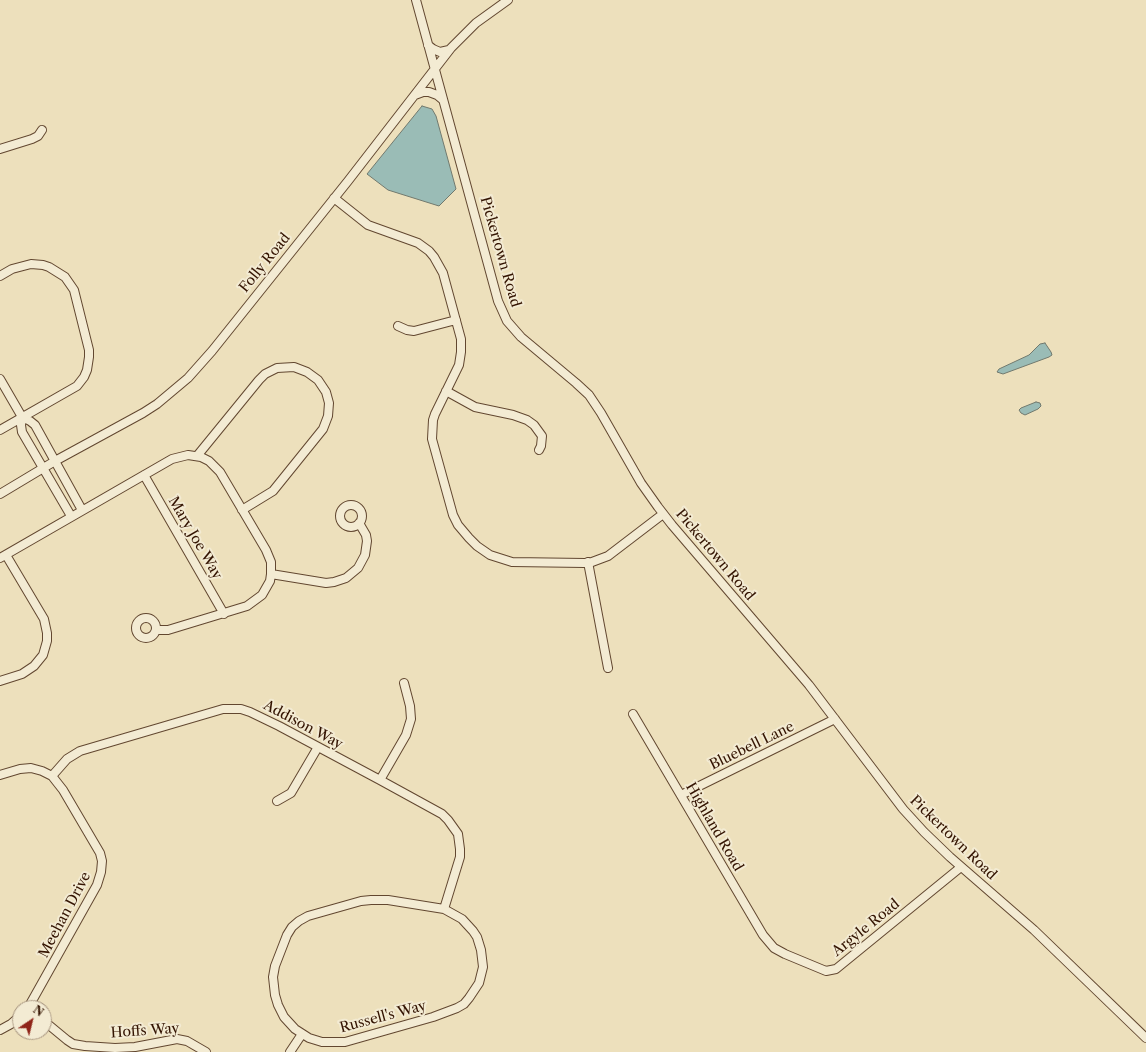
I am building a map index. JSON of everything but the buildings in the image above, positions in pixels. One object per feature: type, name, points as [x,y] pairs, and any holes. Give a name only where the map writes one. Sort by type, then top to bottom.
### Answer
[{"type":"street","name":"Pickertown Road","points":[[416,0],[502,311],[514,329],[521,337],[576,382],[592,399],[641,483],[663,514],[787,658],[903,809],[924,832],[1045,940],[1146,1038]]},
{"type":"street","name":"Folly Road","points":[[0,494],[55,461],[143,413],[172,392],[188,378],[212,351],[334,198],[449,50],[476,23],[508,0]]},
{"type":"street","points":[[428,45],[440,52],[449,50]]},
{"type":"street","points":[[413,97],[423,92],[429,92],[437,95],[443,100]]},
{"type":"street","points":[[0,149],[32,140],[38,136],[42,130]]},
{"type":"street","points":[[334,198],[368,225],[418,243],[428,251],[443,273],[461,339],[461,358],[433,420],[432,439],[453,515],[462,531],[477,546],[490,555],[512,562],[588,562],[608,556],[663,514]]},
{"type":"street","points":[[0,276],[12,269],[31,264],[49,267],[65,277],[74,290],[89,350],[89,363],[87,370],[77,386],[0,430]]},
{"type":"street","points":[[398,326],[414,331],[456,320]]},
{"type":"street","points":[[197,456],[265,374],[277,368],[294,367],[307,372],[318,380],[326,392],[329,403],[328,416],[323,429],[273,491],[242,510]]},
{"type":"street","points":[[0,379],[22,417],[34,425],[82,510]]},
{"type":"street","points":[[446,391],[475,407],[513,415],[527,420],[534,425],[542,436],[539,450]]},
{"type":"street","points":[[22,417],[22,432],[71,516]]},
{"type":"street","points":[[0,680],[22,674],[34,666],[43,655],[47,641],[44,619],[3,557],[71,516],[172,459],[188,455],[197,456],[209,461],[220,472],[268,554],[271,562],[271,574],[262,595],[257,600],[246,606],[168,630],[156,630]]},
{"type":"street","name":"Mary Joe Way","points":[[144,475],[224,614]]},
{"type":"street","points":[[271,574],[326,583],[346,578],[358,568],[365,554],[367,541],[366,535],[359,523]]},
{"type":"street","points":[[588,562],[608,668]]},
{"type":"street","points":[[380,780],[406,735],[410,718],[410,706],[404,683]]},
{"type":"street","name":"Addison Way","points":[[52,776],[67,758],[80,751],[223,709],[242,709],[257,714],[442,814],[458,834],[460,857],[444,909]]},
{"type":"street","name":"Highland Road","points":[[633,714],[763,935],[777,949]]},
{"type":"street","name":"Bluebell Lane","points":[[681,796],[835,719]]},
{"type":"street","points":[[277,800],[291,794],[318,747]]},
{"type":"street","points":[[0,775],[20,769],[31,768],[52,776]]},
{"type":"street","name":"Meehan Drive","points":[[33,1000],[97,885],[102,872],[100,853],[63,790],[52,776]]},
{"type":"street","name":"Argyle Road","points":[[777,949],[826,971],[836,969],[961,866]]},
{"type":"street","name":"Russell's Way","points":[[388,900],[444,909],[462,919],[477,937],[482,950],[483,963],[480,978],[474,991],[464,1004],[457,1008],[433,1017],[345,1042],[322,1042],[302,1034],[290,1024],[281,1012],[274,990],[274,977],[275,966],[287,935],[299,921],[308,916],[361,901],[388,900]]},
{"type":"street","points":[[0,1030],[12,1023]]},
{"type":"street","name":"Hoffs Way","points":[[52,1028],[73,1044],[85,1046],[115,1048],[135,1047],[177,1039],[186,1041],[206,1052]]},
{"type":"street","points":[[290,1052],[302,1034]]},
{"type":"water","points":[[422,106],[432,109],[436,116],[456,189],[439,206],[388,190],[367,174]]},
{"type":"water","points":[[1045,343],[1052,355],[1049,357],[1003,374],[997,372],[999,369],[1029,355],[1040,344]]},
{"type":"water","points":[[1036,402],[1040,403],[1041,406],[1038,409],[1025,415],[1019,410],[1021,408]]}]
